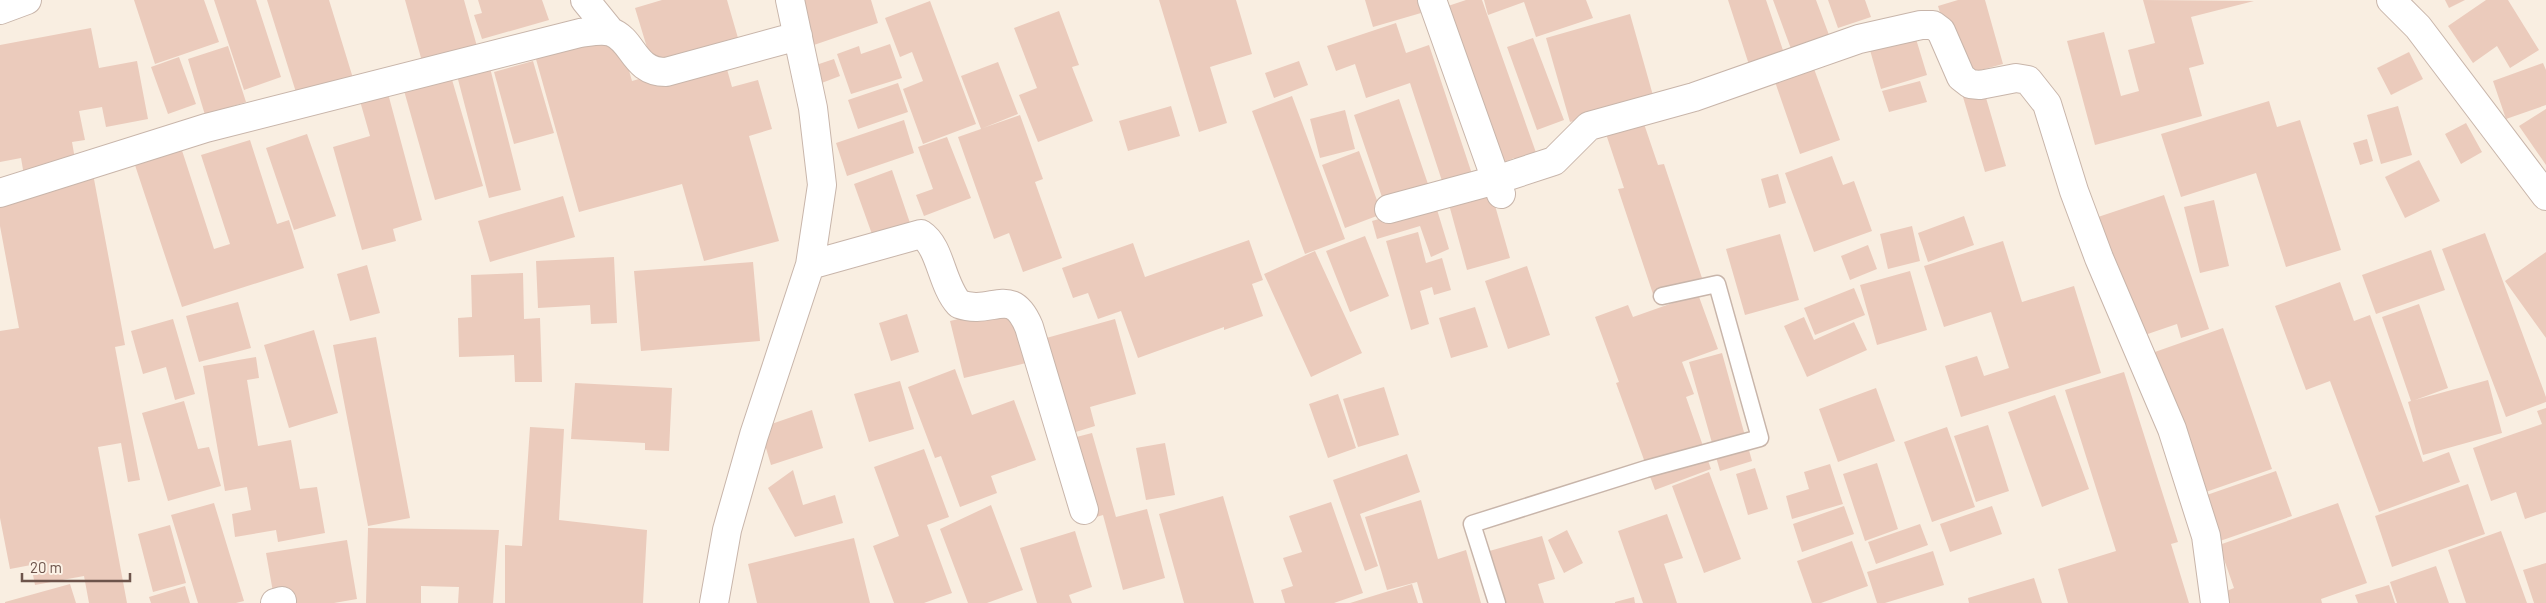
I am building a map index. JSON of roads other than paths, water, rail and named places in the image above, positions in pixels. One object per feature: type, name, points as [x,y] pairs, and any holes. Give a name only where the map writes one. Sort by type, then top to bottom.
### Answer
[{"type":"street","points":[[0,10],[27,0]]},
{"type":"street","points":[[585,0],[611,32],[648,69],[657,72],[666,72],[798,36]]},
{"type":"street","points":[[714,603],[727,530],[754,435],[810,265],[822,185],[813,108],[790,0]]},
{"type":"street","points":[[1432,0],[1499,187]]},
{"type":"street","points":[[2391,0],[2418,27],[2546,196]]},
{"type":"street","points":[[1390,209],[1499,187],[1554,161],[1589,126],[1694,97],[1859,39],[1921,25],[1933,25],[1941,31],[1961,77],[1970,84],[1980,85],[2016,78],[2028,80],[2047,104],[2074,191],[2099,258],[2172,428],[2206,536],[2215,603]]},
{"type":"street","points":[[0,194],[206,128],[580,33],[611,32]]},
{"type":"street","points":[[810,265],[921,234],[930,241],[947,288],[959,304],[980,307],[1010,303],[1017,306],[1029,328],[1084,510]]},
{"type":"lane","points":[[1497,603],[1472,524],[1646,469],[1760,438],[1717,284],[1662,296]]}]
